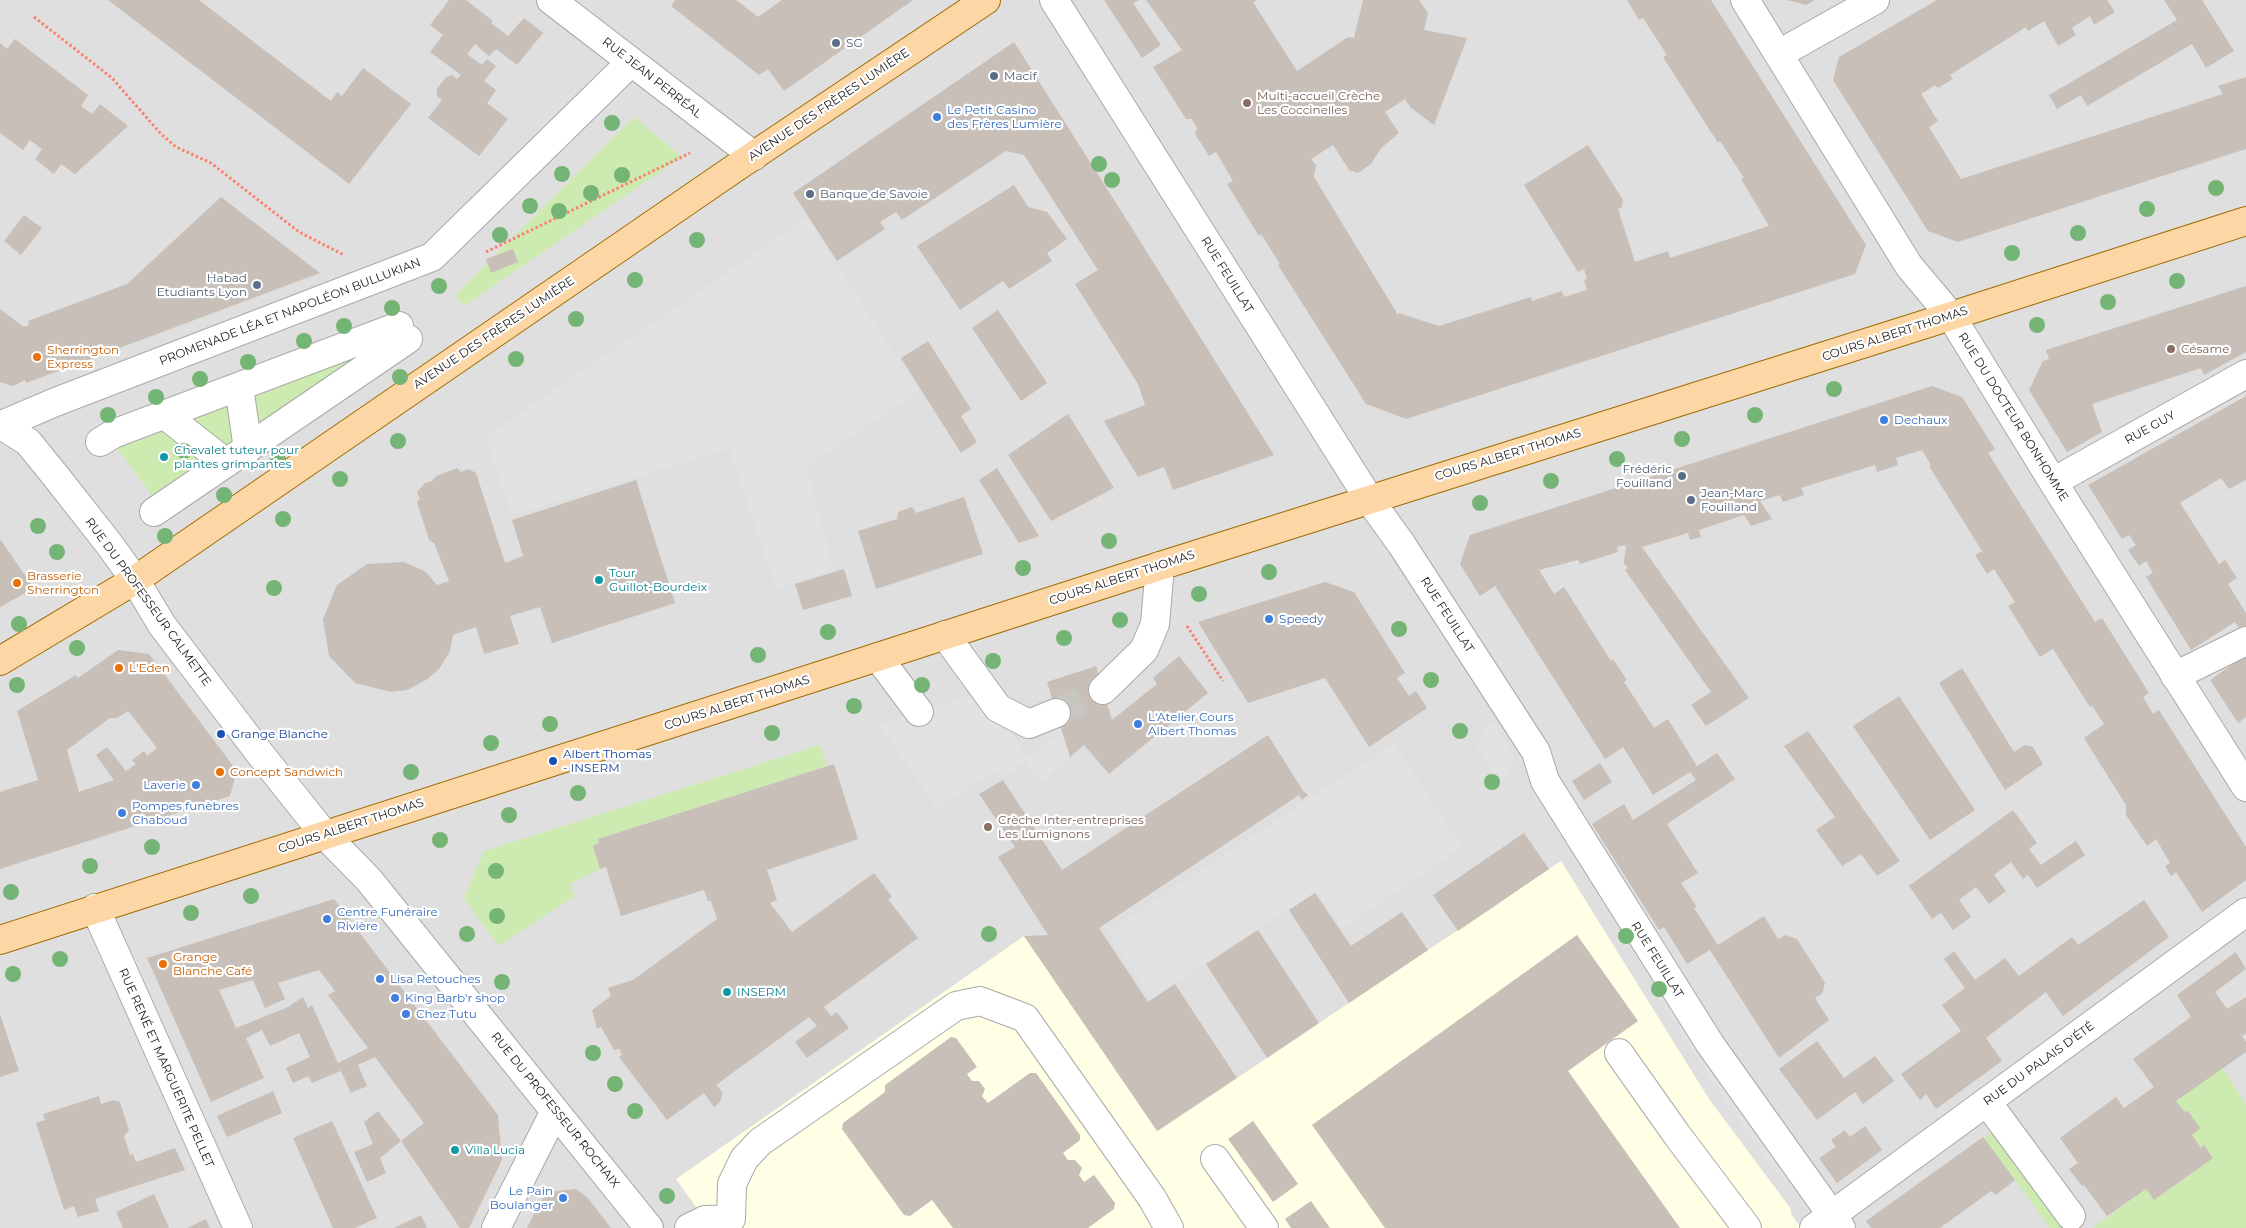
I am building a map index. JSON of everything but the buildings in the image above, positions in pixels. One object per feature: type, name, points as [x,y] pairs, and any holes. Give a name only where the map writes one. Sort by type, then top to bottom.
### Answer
[{"type":"main road","name":"AVENUE DES FRÈRES LUMIÈRE","points":[[0,661],[135,580],[754,156],[986,0]]},
{"type":"main road","name":"COURS ALBERT THOMAS","points":[[0,940],[324,834],[1369,499],[2246,221]]},
{"type":"street","name":"RUE JEAN PERRÉAL","points":[[551,0],[754,156]]},
{"type":"street","name":"RUE FEUILLAT","points":[[1054,0],[1369,499],[1402,545],[1536,752],[1545,781],[1710,1044],[1829,1224]]},
{"type":"street","name":"RUE DU DOCTEUR BONHOMME","points":[[1745,0],[1909,266],[1951,316],[2246,788]]},
{"type":"street","points":[[1779,54],[1874,0]]},
{"type":"street","name":"PROMENADE LÉA ET NAPOLÉON BULLUKIAN","points":[[1,425],[53,403],[432,257],[631,62]]},
{"type":"street","points":[[100,442],[113,434],[281,371],[403,333],[321,399],[154,512]]},
{"type":"street","points":[[281,371],[321,399]]},
{"type":"street","name":"RUE GUY","points":[[2053,482],[2246,374]]},
{"type":"street","points":[[237,456],[239,387]]},
{"type":"street","points":[[165,415],[237,456]]},
{"type":"street","name":"RUE DU PROFESSEUR CALMETTE","points":[[1,425],[28,442],[109,544],[135,580],[162,625],[260,755],[324,834]]},
{"type":"street","points":[[1103,690],[1144,650],[1155,624],[1160,566]]},
{"type":"street","points":[[945,635],[998,708],[1029,724],[1056,713]]},
{"type":"street","points":[[2175,676],[2246,641]]},
{"type":"street","points":[[878,657],[919,712]]},
{"type":"street","name":"RUE DU PROFESSEUR ROCHAIX","points":[[324,834],[369,880],[649,1228]]},
{"type":"street","name":"RUE RENÉ ET MARGUERITE PELLET","points":[[95,908],[238,1228]]},
{"type":"street","name":"RUE DU PALAIS D'ÉTÉ","points":[[1829,1224],[1987,1102],[2246,912]]},
{"type":"street","points":[[689,1228],[705,1220],[731,1219],[732,1184],[744,1159],[760,1142],[956,1006],[980,1001],[1025,1018],[1152,1198],[1169,1228]]},
{"type":"street","points":[[1619,1053],[1677,1135],[1747,1228]]},
{"type":"street","points":[[1987,1102],[2071,1216]]},
{"type":"street","points":[[496,1228],[555,1112]]},
{"type":"street","points":[[1215,1159],[1264,1228]]},
{"type":"path","points":[[34,17],[112,78],[161,134],[176,147],[211,163],[299,232],[353,260],[364,283]]},
{"type":"path","points":[[459,231],[482,254],[690,153]]},
{"type":"path","points":[[1186,624],[1223,681]]},
{"type":"shaded area","points":[[0,0],[2246,0],[2246,1228],[0,1228]]},
{"type":"shaded area","points":[[807,218],[919,392],[806,466],[834,570],[776,588],[729,449],[512,515],[485,437]]},
{"type":"shaded area","points":[[985,691],[1027,758],[1059,735],[1073,753],[1041,783],[1025,762],[1002,778],[996,769],[937,809],[879,724]]},
{"type":"shaded area","points":[[1491,720],[1515,759],[1500,785],[1476,746]]},
{"type":"shaded area","points":[[1394,743],[1462,847],[1342,929],[1317,891],[1151,998],[1108,932]]},
{"type":"shaded area","points":[[1561,861],[1709,1099],[1791,1209],[1791,1214],[1801,1228],[711,1228],[676,1179],[1024,936],[1158,1131]]},
{"type":"shaded area","points":[[2246,893],[2246,905],[2193,944],[2187,936]]},
{"type":"shaded area","points":[[1667,991],[1794,1178],[1785,1184],[1722,1097],[1658,997]]},
{"type":"green space","points":[[634,117],[682,157],[464,306],[455,295]]},
{"type":"green space","points":[[395,321],[410,342],[163,510],[104,431]]},
{"type":"green space","points":[[820,745],[827,766],[598,839],[599,843],[593,846],[600,869],[570,884],[575,896],[499,946],[464,899],[484,851]]},
{"type":"green space","points":[[2222,1067],[2246,1105],[2246,1228],[2092,1228],[2146,1189],[2154,1200],[2213,1158],[2204,1146],[2201,1148],[2192,1135],[2200,1128],[2188,1111],[2185,1112],[2176,1101]]},
{"type":"green space","points":[[1995,1130],[2068,1228],[2050,1228],[1984,1138]]},
{"type":"tunnel","points":[[1056,713],[1103,690]]},
{"type":"place","name":"SG","points":[[836,43]]},
{"type":"place","name":"Macif","points":[[994,76]]},
{"type":"place","name":"Multi-accueil Crèche Les Coccinelles","points":[[1247,103]]},
{"type":"place","name":"Le Petit Casino des Frères Lumière","points":[[937,117]]},
{"type":"place","name":"Banque de Savoie","points":[[810,194]]},
{"type":"place","name":"Habad Etudiants Lyon","points":[[257,285]]},
{"type":"place","name":"Césame","points":[[2171,349]]},
{"type":"place","name":"Sherrington Express","points":[[37,357]]},
{"type":"place","name":"Dechaux","points":[[1884,420]]},
{"type":"place","name":"Chevalet tuteur pour plantes grimpantes","points":[[164,457]]},
{"type":"place","name":"Frédéric Fouilland","points":[[1682,476]]},
{"type":"place","name":"Jean-Marc Fouilland","points":[[1691,500]]},
{"type":"place","name":"Tour Guillot-Bourdeix","points":[[599,580]]},
{"type":"place","name":"Brasserie Sherrington","points":[[17,583]]},
{"type":"place","name":"Speedy","points":[[1269,619]]},
{"type":"place","name":"L'Eden","points":[[119,668]]},
{"type":"place","name":"L'Atelier Cours Albert Thomas","points":[[1138,724]]},
{"type":"place","name":"Grange Blanche","points":[[221,734]]},
{"type":"place","name":"Albert Thomas - INSERM","points":[[553,761]]},
{"type":"place","name":"Concept Sandwich","points":[[220,772]]},
{"type":"place","name":"Laverie","points":[[196,785]]},
{"type":"place","name":"Pompes funèbres Chaboud","points":[[122,813]]},
{"type":"place","name":"Crèche Inter-entreprises Les Lumignons","points":[[988,827]]},
{"type":"place","name":"Centre Funéraire Rivière","points":[[327,919]]},
{"type":"place","name":"Grange Blanche Café","points":[[163,964]]},
{"type":"place","name":"Lisa Retouches","points":[[380,979]]},
{"type":"place","name":"INSERM","points":[[727,992]]},
{"type":"place","name":"King Barb'r shop","points":[[395,998]]},
{"type":"place","name":"Chez Tutu","points":[[406,1014]]},
{"type":"place","name":"Villa Lucia","points":[[455,1150]]},
{"type":"place","name":"Le Pain Boulanger","points":[[563,1198]]}]
